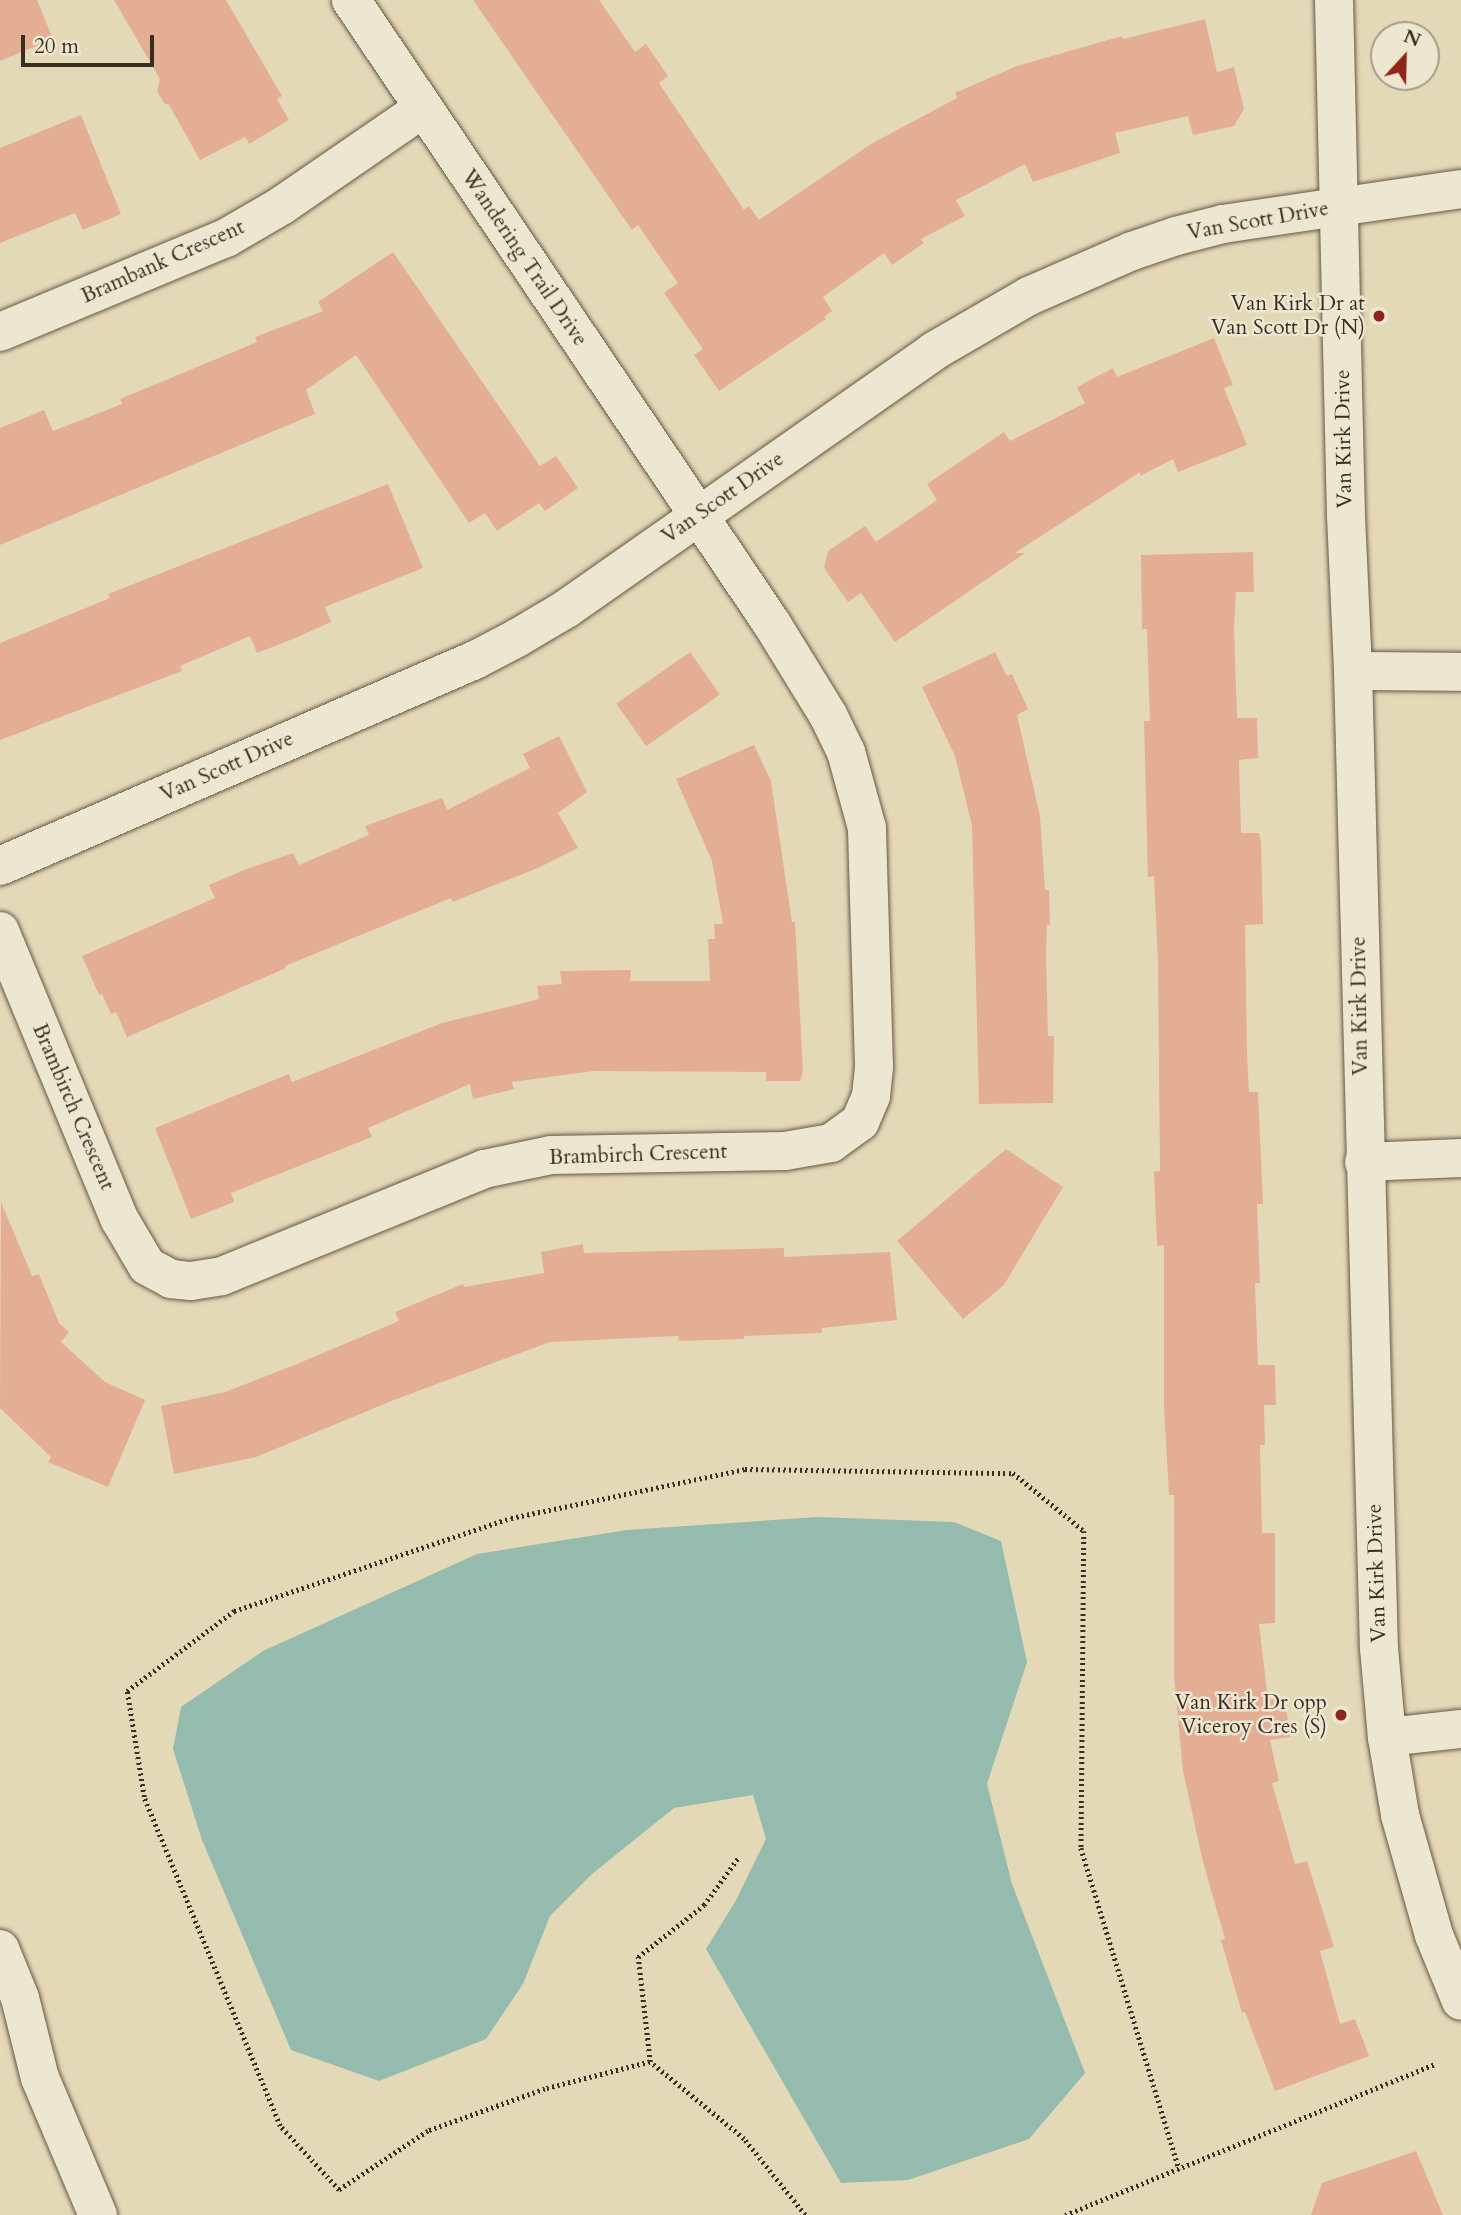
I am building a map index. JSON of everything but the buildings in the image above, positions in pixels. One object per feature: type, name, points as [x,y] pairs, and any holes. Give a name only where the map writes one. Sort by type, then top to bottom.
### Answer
[{"type":"street","name":"Wandering Trail Drive","points":[[351,0],[422,109],[699,515]]},
{"type":"street","name":"Van Kirk Drive","points":[[1335,0],[1338,207],[1353,671],[1364,1162],[1380,1648],[1387,1737],[1404,1828],[1434,1935],[1461,2001]]},
{"type":"street","name":"Brambank Crescent","points":[[0,332],[226,238],[281,206],[422,109]]},
{"type":"street","name":"Van Scott Drive","points":[[0,866],[475,660],[566,609],[934,351],[1029,296],[1132,251],[1177,236],[1223,225],[1461,189]]},
{"type":"street","name":"Brambirch Crescent","points":[[0,931],[120,1220],[147,1266],[171,1279],[191,1281],[222,1276],[484,1169],[551,1155],[785,1151],[831,1143],[860,1122],[871,1096],[873,1076],[867,828],[846,752],[828,715],[772,624],[699,515]]},
{"type":"street","points":[[1353,671],[1461,672]]},
{"type":"street","points":[[1364,1162],[1461,1158]]},
{"type":"street","points":[[1387,1737],[1461,1729]]},
{"type":"street","points":[[0,1949],[20,1998],[40,2078],[97,2215]]},
{"type":"path","points":[[650,2062],[545,2089],[428,2131],[340,2190],[281,2126],[144,1797],[127,1691],[234,1611],[511,1518],[745,1469],[1013,1473],[1084,1531],[1081,1848],[1179,2169]]},
{"type":"path","points":[[738,1858],[704,1905],[638,1957],[650,2062],[744,2139],[805,2215]]},
{"type":"path","points":[[1065,2215],[1435,2064]]},
{"type":"water","points":[[817,1517],[954,1522],[1001,1541],[1027,1662],[987,1784],[1012,1884],[1085,2073],[1029,2139],[908,2180],[841,2183],[706,1949],[735,1902],[766,1839],[753,1795],[674,1808],[592,1874],[550,1916],[523,1984],[486,2039],[379,2081],[291,2050],[202,1840],[173,1749],[181,1707],[263,1651],[477,1554],[627,1530]]},
{"type":"place","name":"Van Kirk Dr at Van Scott Dr (N)","points":[[1379,316]]},
{"type":"place","name":"Van Kirk Dr opp Viceroy Cres (S)","points":[[1341,1715]]}]
